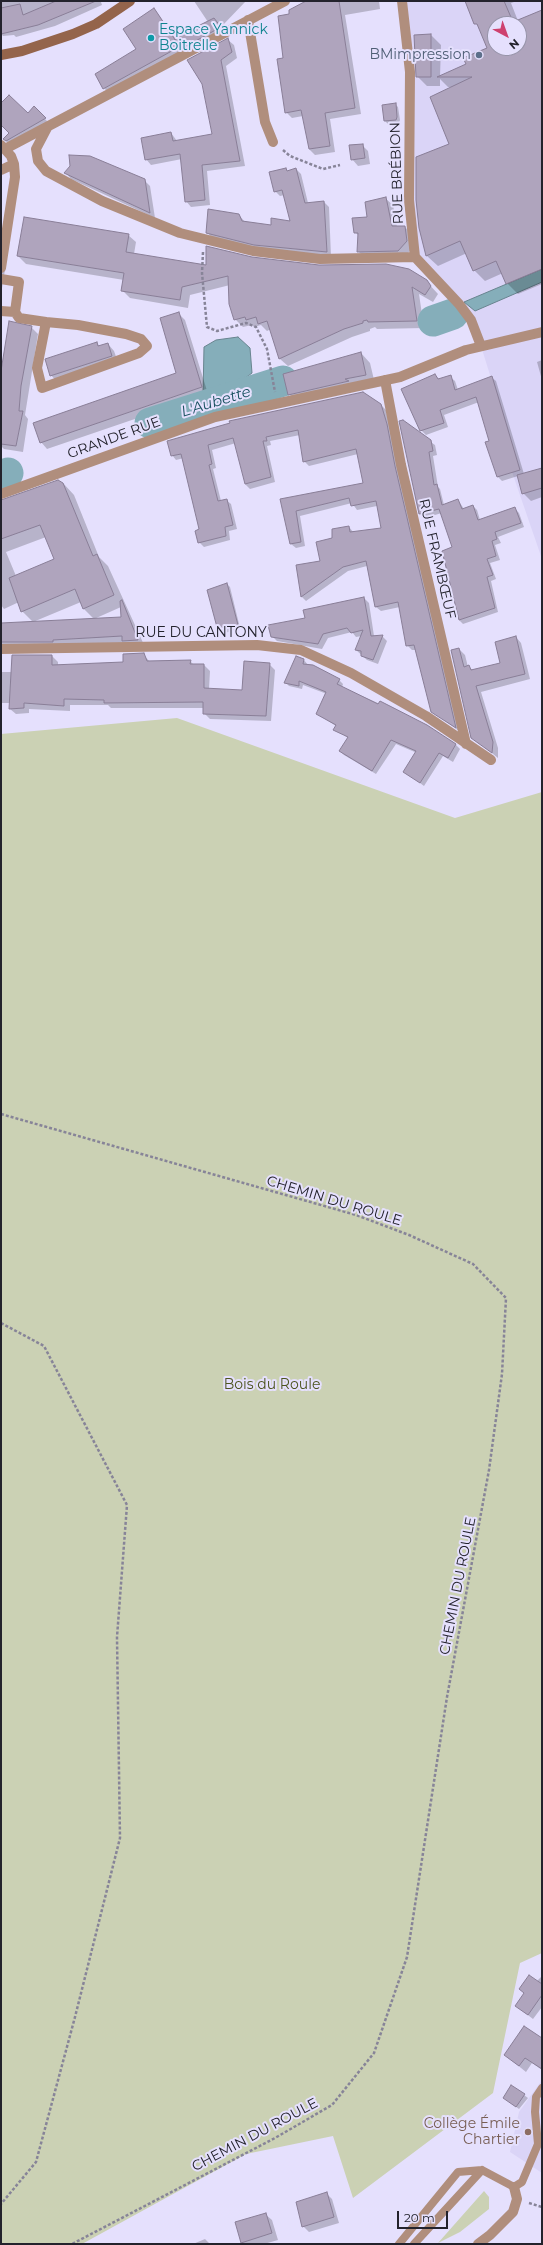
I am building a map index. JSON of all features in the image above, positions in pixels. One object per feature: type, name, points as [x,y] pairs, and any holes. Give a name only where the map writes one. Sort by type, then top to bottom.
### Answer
[{"type":"main road","points":[[1,55],[22,51],[73,34],[96,24],[130,1]]},
{"type":"street","points":[[1,268],[15,177],[14,164],[3,147],[47,128],[285,1]]},
{"type":"street","name":"RUE BRÉBION","points":[[402,1],[410,72],[409,200],[416,258]]},
{"type":"street","points":[[248,20],[265,122],[273,142]]},
{"type":"street","points":[[47,128],[37,145],[36,154],[38,161],[46,171],[102,201],[180,233],[253,251],[320,259],[416,258],[459,304],[477,333],[481,346]]},
{"type":"street","points":[[1,170],[14,164]]},
{"type":"street","points":[[1,279],[20,282],[15,312],[19,318],[46,322],[78,324],[126,334],[141,339],[147,346],[139,354],[42,388],[37,368],[46,322]]},
{"type":"street","points":[[1,311],[15,312]]},
{"type":"street","name":"GRANDE RUE","points":[[1,494],[214,417],[400,377],[451,356],[481,346],[542,332]]},
{"type":"street","name":"RUE FRAMBŒUF","points":[[385,380],[401,465],[466,744]]},
{"type":"street","name":"RUE DU CANTONY","points":[[1,649],[257,645],[301,650],[351,673],[426,716],[491,760]]},
{"type":"street","points":[[478,2244],[490,2235],[513,2212],[517,2199],[514,2187]]},
{"type":"lane","points":[[400,2244],[458,2172],[482,2170],[514,2187],[522,2182],[538,2144],[534,2112],[536,2097],[542,2088]]},
{"type":"lane","points":[[414,2244],[482,2170]]},
{"type":"path","points":[[273,142],[290,156],[323,169],[340,165]]},
{"type":"path","points":[[204,239],[202,273],[207,327],[216,331],[246,323],[256,327],[267,350],[281,403]]},
{"type":"path","name":"CHEMIN DU ROULE","points":[[1,1114],[356,1216],[409,1235],[473,1264],[506,1298],[502,1374],[490,1470],[447,1697],[406,1957],[374,2053],[332,2104],[275,2138],[72,2244]]},
{"type":"path","points":[[1,1323],[44,1346],[127,1505],[117,1637],[120,1838],[36,2162],[1,2204]]},
{"type":"shaded area","points":[[402,1],[542,1],[542,559],[512,472],[515,456],[477,333],[415,257],[410,72]]},
{"type":"shaded area","points":[[542,269],[542,282],[475,311],[464,302]]},
{"type":"shaded area","points":[[238,337],[250,348],[252,373],[240,382],[203,395],[204,347],[216,340]]},
{"type":"shaded area","name":"Collège Émile Chartier","points":[[542,2080],[542,2173],[510,2152],[519,2112]]},
{"type":"green space","name":"Bois du Roule","points":[[177,718],[455,818],[542,792],[542,1953],[520,1963],[493,2093],[353,2198],[333,2136],[246,2154],[82,2244],[1,2244],[1,734]]},
{"type":"green space","points":[[484,2191],[489,2197],[489,2209],[460,2232],[438,2243]]},
{"type":"building","points":[[56,1],[96,1],[38,25],[1,34],[1,8],[20,4],[23,15]]},
{"type":"building","points":[[306,1],[339,1],[355,108],[325,113],[330,146],[309,149],[301,110],[285,113],[277,59],[283,58],[278,16],[289,14],[289,10]]},
{"type":"building","points":[[465,1],[504,1],[510,16],[487,16],[487,48],[477,24],[474,24]]},
{"type":"building","points":[[154,8],[174,38],[214,18],[221,27],[181,49],[179,47],[103,89],[95,74],[136,49],[123,29]]},
{"type":"building","points":[[542,10],[542,269],[506,284],[496,261],[473,271],[460,241],[426,256],[419,228],[416,200],[416,157],[449,144],[430,97],[472,77],[437,77],[466,64],[463,58],[487,48],[487,56],[527,56],[527,16]]},
{"type":"building","points":[[431,34],[431,77],[416,77],[414,35]]},
{"type":"building","points":[[228,38],[232,52],[221,60],[240,161],[202,165],[205,200],[185,202],[180,154],[145,160],[141,138],[171,132],[173,141],[212,134],[202,84],[187,60]]},
{"type":"building","points":[[9,95],[28,113],[34,106],[46,118],[6,141],[3,139],[9,133],[1,125],[1,103]]},
{"type":"building","points":[[396,103],[396,120],[384,121],[382,105]]},
{"type":"building","points":[[363,144],[365,158],[351,160],[349,145]]},
{"type":"building","points":[[69,155],[90,156],[145,179],[150,213],[64,173],[70,166]]},
{"type":"building","points":[[286,168],[287,171],[296,168],[305,203],[324,201],[327,252],[254,245],[206,233],[208,209],[239,214],[242,221],[271,225],[271,218],[290,221],[282,190],[274,192],[269,172]]},
{"type":"building","points":[[386,197],[392,226],[405,226],[407,241],[398,251],[357,252],[358,233],[354,233],[352,218],[367,217],[365,202]]},
{"type":"building","points":[[24,217],[129,234],[126,252],[206,265],[206,246],[252,257],[319,265],[386,264],[409,269],[427,280],[431,286],[425,295],[412,287],[417,321],[363,321],[363,323],[344,329],[279,359],[267,321],[258,324],[256,317],[246,320],[245,317],[234,320],[229,304],[228,276],[182,287],[180,300],[121,291],[124,273],[17,256]]},
{"type":"building","points":[[179,312],[202,387],[40,443],[33,423],[176,373],[160,318]]},
{"type":"building","points":[[9,321],[32,326],[21,386],[19,411],[23,411],[16,446],[1,444],[1,371]]},
{"type":"building","points":[[97,342],[98,346],[108,343],[112,356],[50,376],[45,359]]},
{"type":"building","points":[[361,352],[366,375],[345,379],[349,381],[288,395],[283,374]]},
{"type":"building","points":[[435,374],[438,379],[451,375],[455,390],[492,376],[520,470],[497,477],[485,442],[489,441],[476,397],[440,410],[444,423],[420,431],[401,389]]},
{"type":"building","points":[[363,392],[381,404],[387,424],[395,466],[456,728],[431,712],[414,645],[406,646],[398,602],[375,607],[366,561],[343,567],[301,597],[296,565],[320,561],[316,542],[332,538],[332,529],[349,526],[350,532],[381,528],[376,501],[351,506],[349,498],[296,511],[301,542],[290,544],[280,499],[363,483],[356,449],[303,462],[298,430],[266,437],[267,441],[263,441],[271,477],[245,484],[233,438],[208,445],[212,464],[209,465],[218,501],[227,499],[233,525],[225,527],[226,536],[198,543],[195,531],[199,529],[181,454],[171,456],[167,441],[230,423],[229,421]]},
{"type":"building","points":[[403,420],[431,440],[433,451],[429,452],[434,485],[437,484],[442,505],[458,499],[462,509],[473,505],[478,520],[515,507],[521,523],[495,532],[497,539],[492,541],[496,556],[487,559],[493,575],[487,577],[495,608],[459,620],[442,551],[452,547],[439,509],[419,514],[399,421]]},
{"type":"building","points":[[542,468],[542,488],[522,494],[517,475]]},
{"type":"building","points":[[58,480],[63,483],[93,556],[97,554],[114,595],[83,609],[75,589],[21,612],[9,578],[54,559],[40,525],[1,539],[1,500]]},
{"type":"building","points":[[227,583],[238,625],[218,631],[207,590]]},
{"type":"building","points":[[364,597],[371,636],[383,635],[373,660],[361,656],[361,651],[355,650],[363,630],[351,633],[347,628],[323,634],[318,644],[271,637],[268,625],[305,618],[303,610]]},
{"type":"building","points":[[122,600],[138,640],[122,641],[122,636],[53,640],[53,642],[1,642],[1,623],[121,617],[120,601]]},
{"type":"building","points":[[516,636],[525,674],[476,686],[493,742],[492,753],[471,738],[451,650],[459,648],[464,667],[469,665],[471,670],[500,663],[495,642]]},
{"type":"building","points":[[144,653],[147,661],[191,660],[190,664],[204,664],[204,688],[242,690],[244,661],[270,663],[266,716],[203,714],[203,702],[104,703],[104,700],[64,699],[64,706],[24,703],[24,708],[9,709],[12,655],[52,655],[52,665],[123,662],[123,654]]},
{"type":"building","points":[[296,656],[304,659],[303,664],[313,665],[340,679],[337,684],[378,704],[380,701],[427,725],[456,744],[448,758],[439,753],[420,783],[403,772],[416,751],[391,740],[372,771],[339,751],[348,737],[333,730],[336,725],[316,714],[326,692],[299,681],[299,686],[284,683]]},
{"type":"building","points":[[529,1975],[542,1984],[542,1995],[528,2015],[515,2006],[524,1993],[519,1989]]},
{"type":"building","points":[[524,2026],[542,2038],[542,2069],[525,2058],[519,2066],[504,2055]]},
{"type":"building","points":[[511,2085],[525,2094],[516,2107],[503,2098]]},
{"type":"building","points":[[327,2192],[334,2217],[302,2227],[296,2202]]},
{"type":"building","points":[[266,2213],[272,2233],[241,2243],[235,2222]]},
{"type":"waterway","name":"L'Aubette","points":[[433,321],[453,314]]},
{"type":"waterway","name":"L'Aubette","points":[[150,423],[283,381]]},
{"type":"waterway","name":"L'Aubette","points":[[1,476],[8,473]]},
{"type":"place","name":"Espace Yannick Boitrelle","points":[[151,38]]},
{"type":"place","name":"BMimpression","points":[[479,55]]},
{"type":"place","name":"Collège Émile Chartier","points":[[528,2132]]}]
